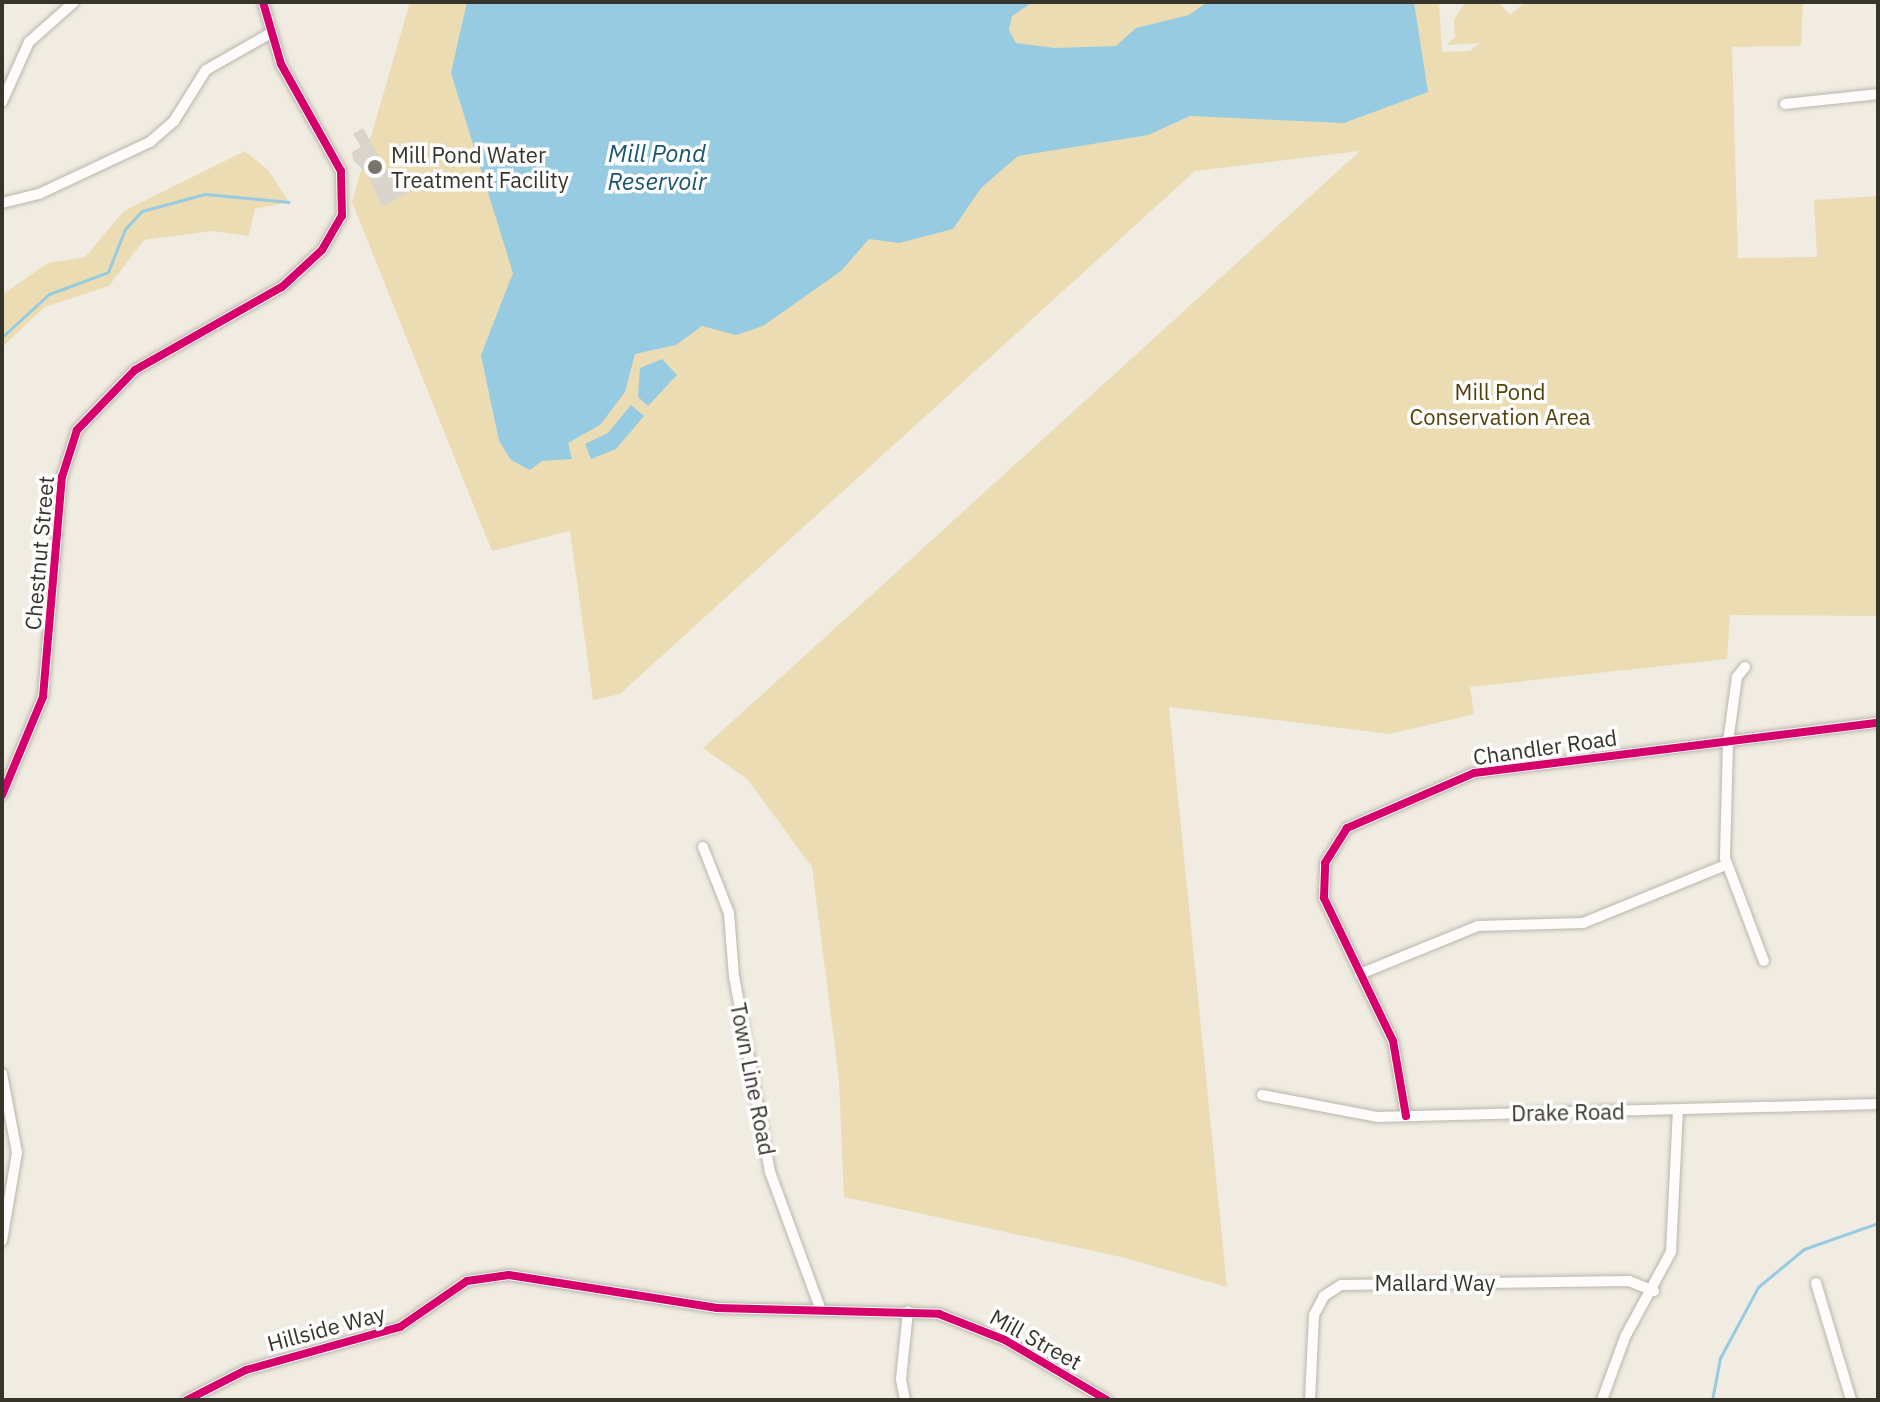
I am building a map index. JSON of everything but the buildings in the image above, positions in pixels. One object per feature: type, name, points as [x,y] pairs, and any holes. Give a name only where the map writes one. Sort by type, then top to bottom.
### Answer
[{"type":"street","points":[[2,102],[25,47],[74,2]]},
{"type":"street","points":[[2,203],[39,194],[150,142],[174,121],[206,70],[269,34],[263,2]]},
{"type":"street","name":"Chestnut Street","points":[[2,795],[43,697],[62,477],[77,430],[135,370],[255,307],[293,278],[334,234],[345,202],[338,164],[269,34]]},
{"type":"street","points":[[1785,104],[1878,94]]},
{"type":"street","points":[[1745,667],[1737,677],[1728,742],[1726,865],[1764,961]]},
{"type":"street","name":"Chandler Road","points":[[1406,1116],[1393,1041],[1360,974],[1322,884],[1333,844],[1358,820],[1474,773],[1878,723]]},
{"type":"street","name":"Town Line Road","points":[[703,847],[729,913],[734,976],[770,1172],[820,1308]]},
{"type":"street","points":[[1360,974],[1470,927],[1583,923],[1726,865]]},
{"type":"street","points":[[2,1074],[17,1153],[2,1241]]},
{"type":"street","name":"Drake Road","points":[[1262,1095],[1357,1116],[1878,1104]]},
{"type":"street","points":[[1602,1400],[1625,1337],[1654,1291],[1672,1241],[1678,1110]]},
{"type":"street","name":"Hillside Way","points":[[187,1400],[246,1370],[392,1330],[452,1289],[482,1277],[548,1278],[616,1297],[706,1307],[801,1308]]},
{"type":"street","name":"Mallard Way","points":[[1310,1400],[1315,1311],[1341,1285],[1629,1281],[1654,1291]]},
{"type":"street","points":[[1816,1283],[1851,1400]]},
{"type":"street","name":"Mill Street","points":[[801,1308],[908,1311],[950,1316],[989,1332],[1107,1400]]},
{"type":"street","points":[[905,1400],[901,1379],[908,1311]]},
{"type":"green space","name":"Mill Pond Conservation Area","points":[[410,2],[1439,2],[1442,52],[1470,51],[1480,43],[1446,45],[1455,37],[1454,20],[1465,2],[1498,2],[1510,15],[1525,2],[1803,2],[1801,46],[1732,47],[1738,258],[1817,257],[1814,200],[1878,196],[1878,616],[1730,615],[1727,659],[1470,687],[1474,714],[1390,734],[1169,707],[1227,1287],[1121,1257],[844,1197],[839,1079],[812,867],[747,779],[703,748],[1360,151],[1195,171],[620,694],[593,700],[570,531],[492,551],[352,202]]},
{"type":"green space","points":[[245,151],[268,170],[289,202],[255,209],[249,236],[213,231],[144,240],[109,286],[45,307],[2,347],[3,294],[48,263],[85,257],[124,211]]},
{"type":"water","name":"Mill Pond Reservoir","points":[[467,2],[1033,2],[1012,16],[1009,30],[1016,43],[1054,48],[1116,46],[1136,28],[1189,15],[1207,2],[1414,2],[1428,92],[1344,123],[1190,116],[1148,135],[1018,156],[981,188],[953,229],[899,243],[869,239],[841,271],[763,326],[736,335],[702,326],[676,345],[635,354],[625,392],[600,425],[568,443],[572,459],[542,461],[530,470],[511,460],[499,441],[481,355],[513,273],[451,73]]},
{"type":"water","points":[[662,359],[677,375],[648,406],[638,397],[640,368]]},
{"type":"water","points":[[631,405],[644,416],[616,449],[591,459],[585,444],[608,433]]},
{"type":"waterway","points":[[2,337],[49,294],[108,272],[125,229],[142,211],[205,194],[289,202]]},
{"type":"waterway","points":[[1712,1400],[1720,1358],[1758,1287],[1804,1249],[1878,1223]]},
{"type":"cycle path","points":[[2,795],[43,697],[62,477],[77,430],[135,370],[282,287],[322,250],[342,216],[341,171],[281,64],[263,2]]},
{"type":"cycle path","points":[[1406,1116],[1393,1041],[1324,898],[1325,863],[1347,828],[1474,773],[1878,723]]},
{"type":"cycle path","points":[[187,1400],[246,1370],[400,1327],[467,1281],[509,1275],[717,1308],[939,1314],[1005,1340],[1107,1400]]},
{"type":"place","name":"Mill Pond Water Treatment Facility","points":[[375,167]]}]
